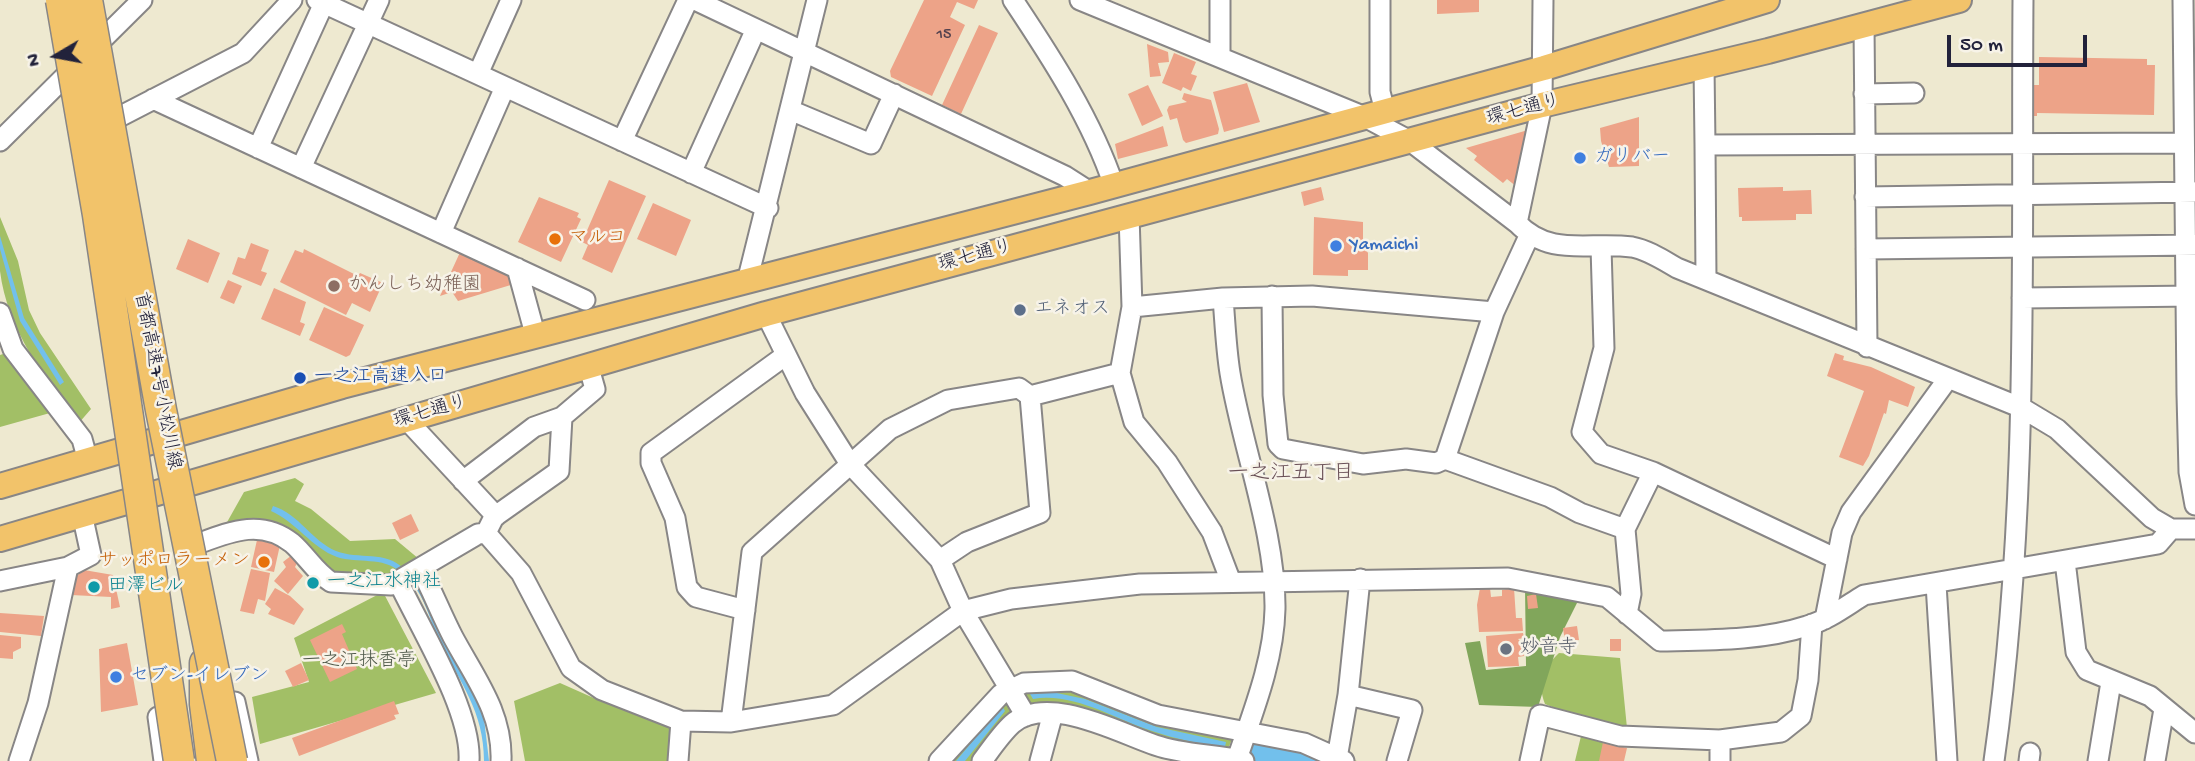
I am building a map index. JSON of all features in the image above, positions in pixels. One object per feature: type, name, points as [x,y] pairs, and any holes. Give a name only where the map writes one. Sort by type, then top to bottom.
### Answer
[{"type":"highway","name":"首都高速7号小松川線","points":[[61,0],[123,375],[179,761]]},
{"type":"highway","name":"首都高速7号小松川線","points":[[87,0],[161,410],[232,761]]},
{"type":"highway","points":[[202,552],[205,704],[212,761]]},
{"type":"highway","points":[[140,573],[185,707],[197,761]]},
{"type":"main road","name":"環七通り","points":[[0,486],[535,334],[747,282],[1114,186],[1544,68],[1767,0]]},
{"type":"main road","name":"環七通り","points":[[0,539],[766,314],[1542,105],[1959,0]]},
{"type":"street","points":[[50,0],[122,451],[164,761]]},
{"type":"street","points":[[99,0],[187,483],[248,761]]},
{"type":"street","points":[[0,141],[142,0]]},
{"type":"street","points":[[119,117],[243,53],[292,0]]},
{"type":"street","points":[[301,168],[379,0]]},
{"type":"street","points":[[478,74],[511,0]]},
{"type":"street","points":[[622,141],[688,0]]},
{"type":"street","points":[[695,0],[804,49],[1065,176],[1090,192]]},
{"type":"street","points":[[747,282],[768,208],[817,0]]},
{"type":"street","points":[[1013,0],[1049,53],[1107,163],[1114,186]]},
{"type":"street","points":[[1080,0],[1375,114],[1523,230],[1546,243],[1632,247],[1867,347],[2022,408],[2057,429],[2152,518],[2171,529],[2195,529]]},
{"type":"street","points":[[1220,0],[1220,56]]},
{"type":"street","points":[[1375,114],[1380,92],[1380,0]]},
{"type":"street","points":[[1445,459],[1523,230],[1542,105],[1543,0]]},
{"type":"street","points":[[1994,761],[2005,684],[2022,408],[2023,0]]},
{"type":"street","points":[[2183,0],[2190,117],[2184,143],[2190,192],[2191,245],[2189,472],[2195,505]]},
{"type":"street","points":[[258,148],[320,2],[768,208]]},
{"type":"street","points":[[1864,25],[1867,347]]},
{"type":"street","points":[[691,173],[756,29]]},
{"type":"street","points":[[1704,66],[1706,279]]},
{"type":"street","points":[[441,233],[505,87]]},
{"type":"street","points":[[1864,94],[1914,93]]},
{"type":"street","points":[[790,110],[871,144],[894,94]]},
{"type":"street","points":[[153,99],[585,300]]},
{"type":"street","points":[[1705,145],[2184,143]]},
{"type":"street","points":[[1865,197],[2190,192]]},
{"type":"street","points":[[1129,215],[1132,307],[1120,373],[1134,422],[1167,462],[1212,532],[1231,582]]},
{"type":"street","points":[[1866,249],[2191,245]]},
{"type":"street","points":[[1601,247],[1604,348],[1581,432],[1601,454],[1653,472],[1837,559]]},
{"type":"street","points":[[517,268],[535,334]]},
{"type":"street","points":[[1272,296],[1273,395],[1278,444],[1283,449],[1363,464],[1406,459],[1436,463],[1445,459],[1550,497],[1580,513],[1625,529]]},
{"type":"street","points":[[1132,307],[1223,298],[1312,296],[1494,312]]},
{"type":"street","points":[[2022,298],[2191,296]]},
{"type":"street","points":[[1013,700],[1053,713],[1087,719],[1153,753],[1241,760],[1271,647],[1273,580],[1230,372],[1223,298]]},
{"type":"street","points":[[0,313],[13,349],[82,439],[88,461]]},
{"type":"street","points":[[766,314],[805,393],[850,464],[940,560],[963,611],[1013,700],[1013,723],[982,761]]},
{"type":"street","points":[[745,610],[696,597],[687,587],[675,518],[651,463],[651,453],[786,355]]},
{"type":"street","points":[[463,481],[534,427],[562,416],[595,389],[589,368]]},
{"type":"street","points":[[1030,396],[1120,373]]},
{"type":"street","points":[[1530,761],[1539,715],[1620,736],[1720,740],[1781,732],[1801,716],[1818,622],[1851,512],[1947,380]]},
{"type":"street","points":[[731,722],[752,552],[890,429],[948,400],[1019,388],[1030,396],[1040,513],[967,542],[940,560]]},
{"type":"street","points":[[202,552],[238,529],[269,529],[292,543],[331,582],[391,585],[478,534],[559,471],[562,416]]},
{"type":"street","points":[[407,420],[463,481],[521,573],[571,668],[602,690],[681,721],[731,722],[833,705],[963,611],[1024,597],[1140,584],[1273,580],[1508,579],[1606,597],[1660,641],[1719,640],[1818,622],[1864,595],[2011,572],[2158,544],[2171,529]]},
{"type":"street","points":[[1627,614],[1631,594],[1625,529],[1653,472]]},
{"type":"street","points":[[0,581],[68,567],[91,555],[82,514]]},
{"type":"street","points":[[2065,561],[2076,652],[2087,670],[2150,696],[2164,709],[2193,725]]},
{"type":"street","points":[[19,761],[38,703],[68,567]]},
{"type":"street","points":[[420,568],[452,634],[492,706],[502,737],[501,761]]},
{"type":"street","points":[[939,761],[1013,700],[1024,683],[1072,681],[1158,715],[1304,743],[1340,760],[1360,579]]},
{"type":"street","points":[[398,581],[463,713],[470,746],[469,761]]},
{"type":"street","points":[[1936,584],[1947,761]]},
{"type":"street","points":[[2098,761],[2111,682]]},
{"type":"street","points":[[1348,695],[1412,709],[1397,761]]},
{"type":"street","points":[[2155,761],[2164,709]]},
{"type":"street","points":[[1040,761],[1053,713]]},
{"type":"street","points":[[678,761],[681,721]]},
{"type":"street","points":[[1720,740],[1720,761]]},
{"type":"green space","points":[[0,217],[18,261],[29,310],[40,333],[91,409],[78,424],[29,352],[10,313],[0,271]]},
{"type":"green space","points":[[9,352],[50,413],[0,427],[0,355]]},
{"type":"green space","points":[[295,478],[304,484],[295,501],[311,509],[350,541],[395,539],[419,559],[389,578],[332,574],[271,522],[236,520],[226,524],[244,492]]},
{"type":"green space","points":[[1525,587],[1580,597],[1560,637],[1538,707],[1479,705],[1465,643],[1480,641],[1486,670],[1526,666]]},
{"type":"green space","name":"一之江抹香亭","points":[[383,592],[436,693],[260,744],[252,697],[309,682],[294,638]]},
{"type":"green space","points":[[1559,653],[1620,658],[1627,728],[1581,719],[1545,704],[1541,682],[1545,670]]},
{"type":"green space","points":[[1009,679],[1073,679],[1154,711],[1239,724],[1226,753],[1027,706]]},
{"type":"green space","points":[[560,683],[596,699],[674,724],[669,761],[525,761],[514,701]]},
{"type":"green space","points":[[997,685],[1011,711],[996,727],[974,761],[935,761]]},
{"type":"green space","points":[[1252,728],[1357,761],[1278,761],[1248,756]]},
{"type":"green space","points":[[1582,732],[1606,738],[1601,761],[1575,761]]},
{"type":"water","points":[[0,236],[24,318],[64,382],[60,385],[20,321],[0,249]]},
{"type":"water","points":[[273,506],[290,515],[327,547],[345,554],[389,559],[404,569],[400,572],[386,564],[345,559],[328,553],[271,511]]},
{"type":"water","points":[[422,587],[483,710],[489,761],[484,761],[483,743],[475,712],[417,590]]},
{"type":"water","points":[[1052,692],[1085,699],[1157,727],[1226,742],[1225,747],[1170,736],[1079,703],[1064,699],[1033,699],[1030,694]]},
{"type":"water","points":[[1002,706],[1005,711],[965,761],[956,761]]},
{"type":"building","points":[[924,0],[978,0],[974,9],[957,2],[950,17],[965,25],[932,96],[891,77],[890,71]]},
{"type":"building","points":[[1437,0],[1479,0],[1479,12],[1437,14]]},
{"type":"building","points":[[979,25],[998,33],[961,114],[942,105]]},
{"type":"building","points":[[1147,44],[1168,52],[1169,62],[1158,63],[1161,76],[1150,77]]},
{"type":"building","points":[[1174,53],[1196,62],[1191,74],[1197,76],[1191,91],[1183,87],[1181,91],[1162,83]]},
{"type":"building","points":[[2039,57],[2147,59],[2147,65],[2155,65],[2154,115],[2037,113],[2037,116],[2028,116],[2029,85],[2039,85]]},
{"type":"building","points":[[1247,83],[1260,122],[1224,132],[1213,92]]},
{"type":"building","points":[[1148,85],[1163,116],[1142,126],[1128,94]]},
{"type":"building","points":[[1184,93],[1211,100],[1218,134],[1186,143],[1183,140],[1177,118],[1170,120],[1167,110],[1169,106],[1187,102],[1182,99]]},
{"type":"building","points":[[1639,117],[1639,166],[1609,167],[1600,128]]},
{"type":"building","points":[[1163,126],[1168,146],[1118,159],[1115,144]]},
{"type":"building","points":[[1528,130],[1517,187],[1507,179],[1503,183],[1474,160],[1477,156],[1466,148]]},
{"type":"building","points":[[609,180],[646,196],[612,273],[582,259],[588,245],[582,242]]},
{"type":"building","points":[[1321,187],[1324,200],[1304,206],[1301,192]]},
{"type":"building","points":[[1783,187],[1783,191],[1811,190],[1812,214],[1796,214],[1796,220],[1742,221],[1742,217],[1739,217],[1738,188]]},
{"type":"building","points":[[539,197],[579,213],[577,217],[581,219],[561,262],[518,242]]},
{"type":"building","points":[[653,203],[691,220],[676,256],[637,239]]},
{"type":"building","points":[[1314,217],[1363,222],[1363,245],[1368,253],[1368,270],[1348,270],[1348,276],[1313,275]]},
{"type":"building","points":[[188,239],[220,253],[208,283],[176,269]]},
{"type":"building","points":[[251,243],[269,250],[261,271],[267,273],[261,286],[232,274],[238,257],[245,259]]},
{"type":"building","points":[[462,248],[509,270],[514,284],[458,301],[452,292],[440,296]]},
{"type":"building","points":[[304,249],[358,276],[360,273],[383,283],[370,312],[352,303],[346,315],[280,282],[295,250],[303,253]]},
{"type":"building","points":[[228,280],[242,286],[234,304],[220,298]]},
{"type":"building","points":[[274,288],[306,302],[300,322],[305,324],[300,336],[261,319]]},
{"type":"building","points":[[324,307],[364,325],[350,355],[346,357],[309,340]]},
{"type":"building","points":[[1835,353],[1844,356],[1843,360],[1871,367],[1915,387],[1908,407],[1889,400],[1886,414],[1884,413],[1863,466],[1839,457],[1864,391],[1827,376]]},
{"type":"building","points":[[411,514],[419,531],[400,540],[392,523]]},
{"type":"building","points":[[257,540],[280,545],[274,572],[251,567]]},
{"type":"building","points":[[292,555],[298,561],[295,567],[303,576],[288,594],[274,581],[286,567],[283,562]]},
{"type":"building","points":[[251,569],[270,573],[265,601],[258,599],[254,614],[240,611]]},
{"type":"building","name":"田澤ビル","points":[[84,570],[113,575],[120,607],[111,609],[111,597],[71,595],[73,579]]},
{"type":"building","points":[[275,588],[290,596],[304,609],[294,625],[268,614],[271,609],[265,604]]},
{"type":"building","points":[[1480,588],[1490,588],[1491,597],[1502,596],[1502,590],[1514,588],[1516,618],[1522,618],[1523,631],[1479,632],[1477,605]]},
{"type":"building","points":[[1536,594],[1538,608],[1528,609],[1527,596]]},
{"type":"building","points":[[0,613],[44,616],[41,636],[0,632]]},
{"type":"building","points":[[342,624],[346,632],[342,634],[357,669],[330,682],[310,640]]},
{"type":"building","points":[[1577,626],[1579,640],[1565,642],[1563,628]]},
{"type":"building","points":[[1523,633],[1524,638],[1518,639],[1522,643],[1524,656],[1518,657],[1519,666],[1488,667],[1486,636]]},
{"type":"building","points":[[0,635],[21,637],[21,648],[13,652],[13,659],[0,658]]},
{"type":"building","points":[[1610,639],[1621,639],[1621,651],[1610,651]]},
{"type":"building","name":"セブン-イレブン","points":[[127,643],[138,705],[101,712],[99,649]]},
{"type":"building","points":[[301,663],[309,680],[293,687],[285,671]]},
{"type":"building","points":[[394,701],[399,714],[394,715],[396,719],[299,756],[292,738]]},
{"type":"building","points":[[1603,742],[1627,748],[1624,761],[1599,761]]},
{"type":"waterway","points":[[1250,746],[1272,749],[1301,761]]},
{"type":"place","name":"ガリバー","points":[[1580,158]]},
{"type":"place","name":"マルコ","points":[[555,239]]},
{"type":"place","name":"Yamaichi","points":[[1336,246]]},
{"type":"place","name":"かんしち幼稚園","points":[[334,286]]},
{"type":"place","name":"エネオス","points":[[1020,310]]},
{"type":"place","name":"一之江高速入口","points":[[300,378]]},
{"type":"place","name":"サッポロラーメン","points":[[264,562]]},
{"type":"place","name":"一之江水神社","points":[[313,583]]},
{"type":"place","name":"田澤ビル","points":[[94,587]]},
{"type":"place","name":"妙音寺","points":[[1506,649]]},
{"type":"place","name":"セブン-イレブン","points":[[116,677]]},
{"type":"district","name":"一之江五丁目","points":[[1291,475]]}]
